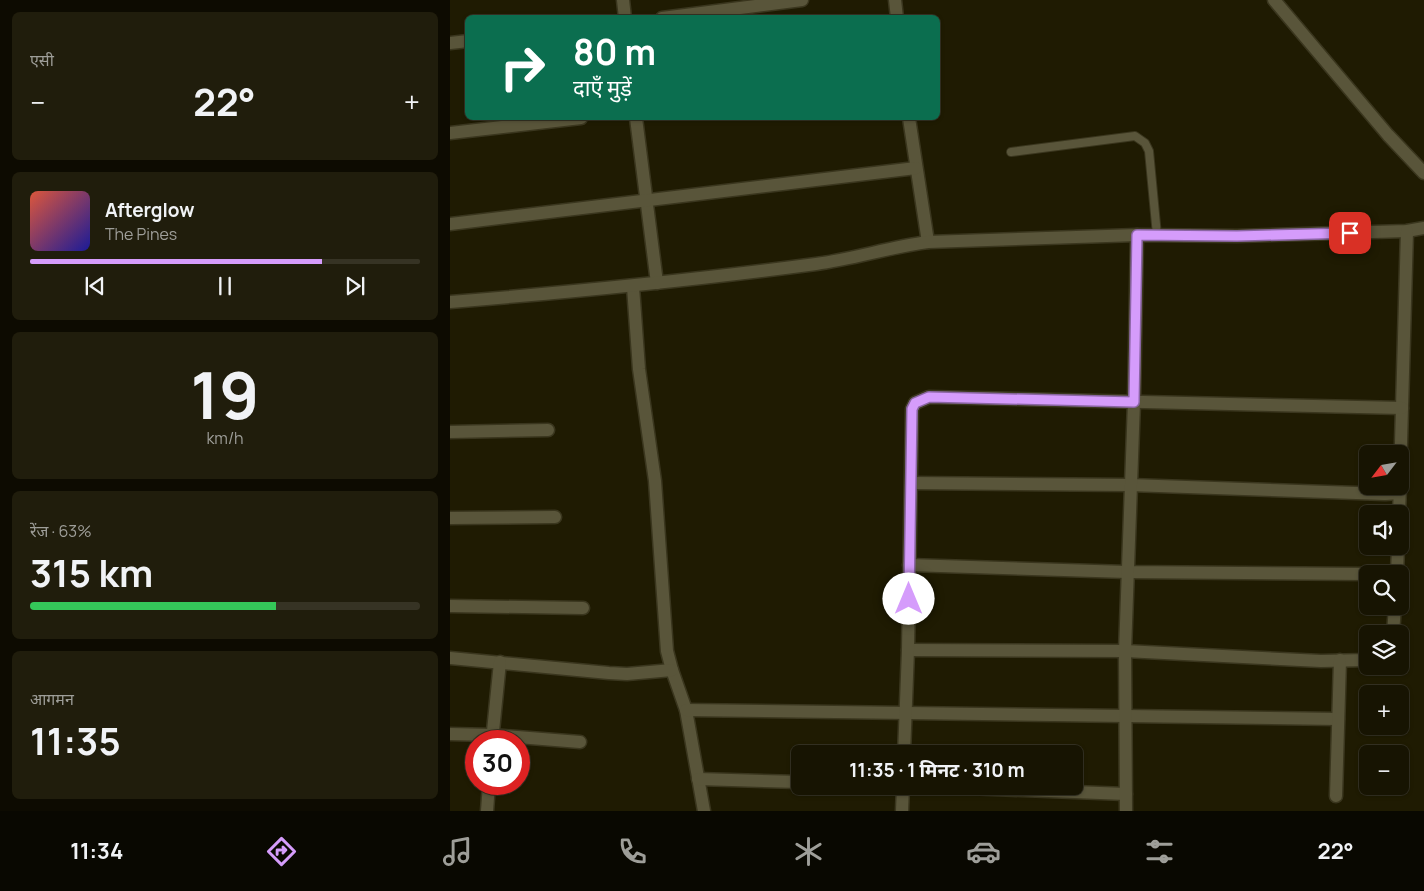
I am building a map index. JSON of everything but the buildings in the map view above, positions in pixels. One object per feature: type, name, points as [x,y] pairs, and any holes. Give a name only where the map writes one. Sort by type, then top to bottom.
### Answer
[{"type":"street","points":[[623,0],[625,15]]},
{"type":"street","points":[[685,15],[802,0]]},
{"type":"street","points":[[895,0],[897,15]]},
{"type":"street","points":[[1274,0],[1388,135],[1424,174]]},
{"type":"street","points":[[450,43],[465,41]]},
{"type":"street","points":[[450,132],[562,120]]},
{"type":"street","points":[[636,120],[657,283]]},
{"type":"street","points":[[909,120],[928,242]]},
{"type":"street","points":[[450,224],[916,168]]},
{"type":"street","points":[[450,302],[632,286],[818,264],[908,244],[928,242],[1137,235],[1237,236],[1407,231],[1424,228]]},
{"type":"street","points":[[1401,445],[1407,231]]},
{"type":"street","points":[[1126,811],[1125,651],[1134,402],[1137,235]]},
{"type":"street","points":[[632,286],[639,370],[655,481],[668,651],[672,670],[686,710],[704,811]]},
{"type":"street","points":[[904,745],[912,483],[912,409],[915,403],[929,397],[1402,408]]},
{"type":"street","points":[[450,432],[548,430]]},
{"type":"street","points":[[912,483],[1130,485],[1359,493]]},
{"type":"street","points":[[450,518],[555,517]]},
{"type":"street","points":[[909,565],[1127,572],[1359,574]]},
{"type":"street","points":[[450,606],[583,608]]},
{"type":"street","points":[[908,650],[1125,651],[1321,661],[1359,660]]},
{"type":"street","points":[[450,658],[627,674],[672,670]]},
{"type":"street","points":[[1336,796],[1340,660]]},
{"type":"street","points":[[493,730],[500,662]]},
{"type":"street","points":[[686,710],[1338,719]]},
{"type":"street","points":[[450,734],[465,735]]},
{"type":"street","points":[[530,740],[580,742]]},
{"type":"street","points":[[698,779],[791,782]]},
{"type":"street","points":[[1083,792],[1126,794]]},
{"type":"street","points":[[487,811],[488,795]]},
{"type":"street","points":[[902,811],[903,795]]},
{"type":"lane","points":[[1012,152],[1135,136],[1145,143],[1149,151],[1157,235]]},
{"type":"route","points":[[909,599],[912,409],[915,403],[929,397],[1134,402],[1137,235],[1237,236],[1350,233]]}]
